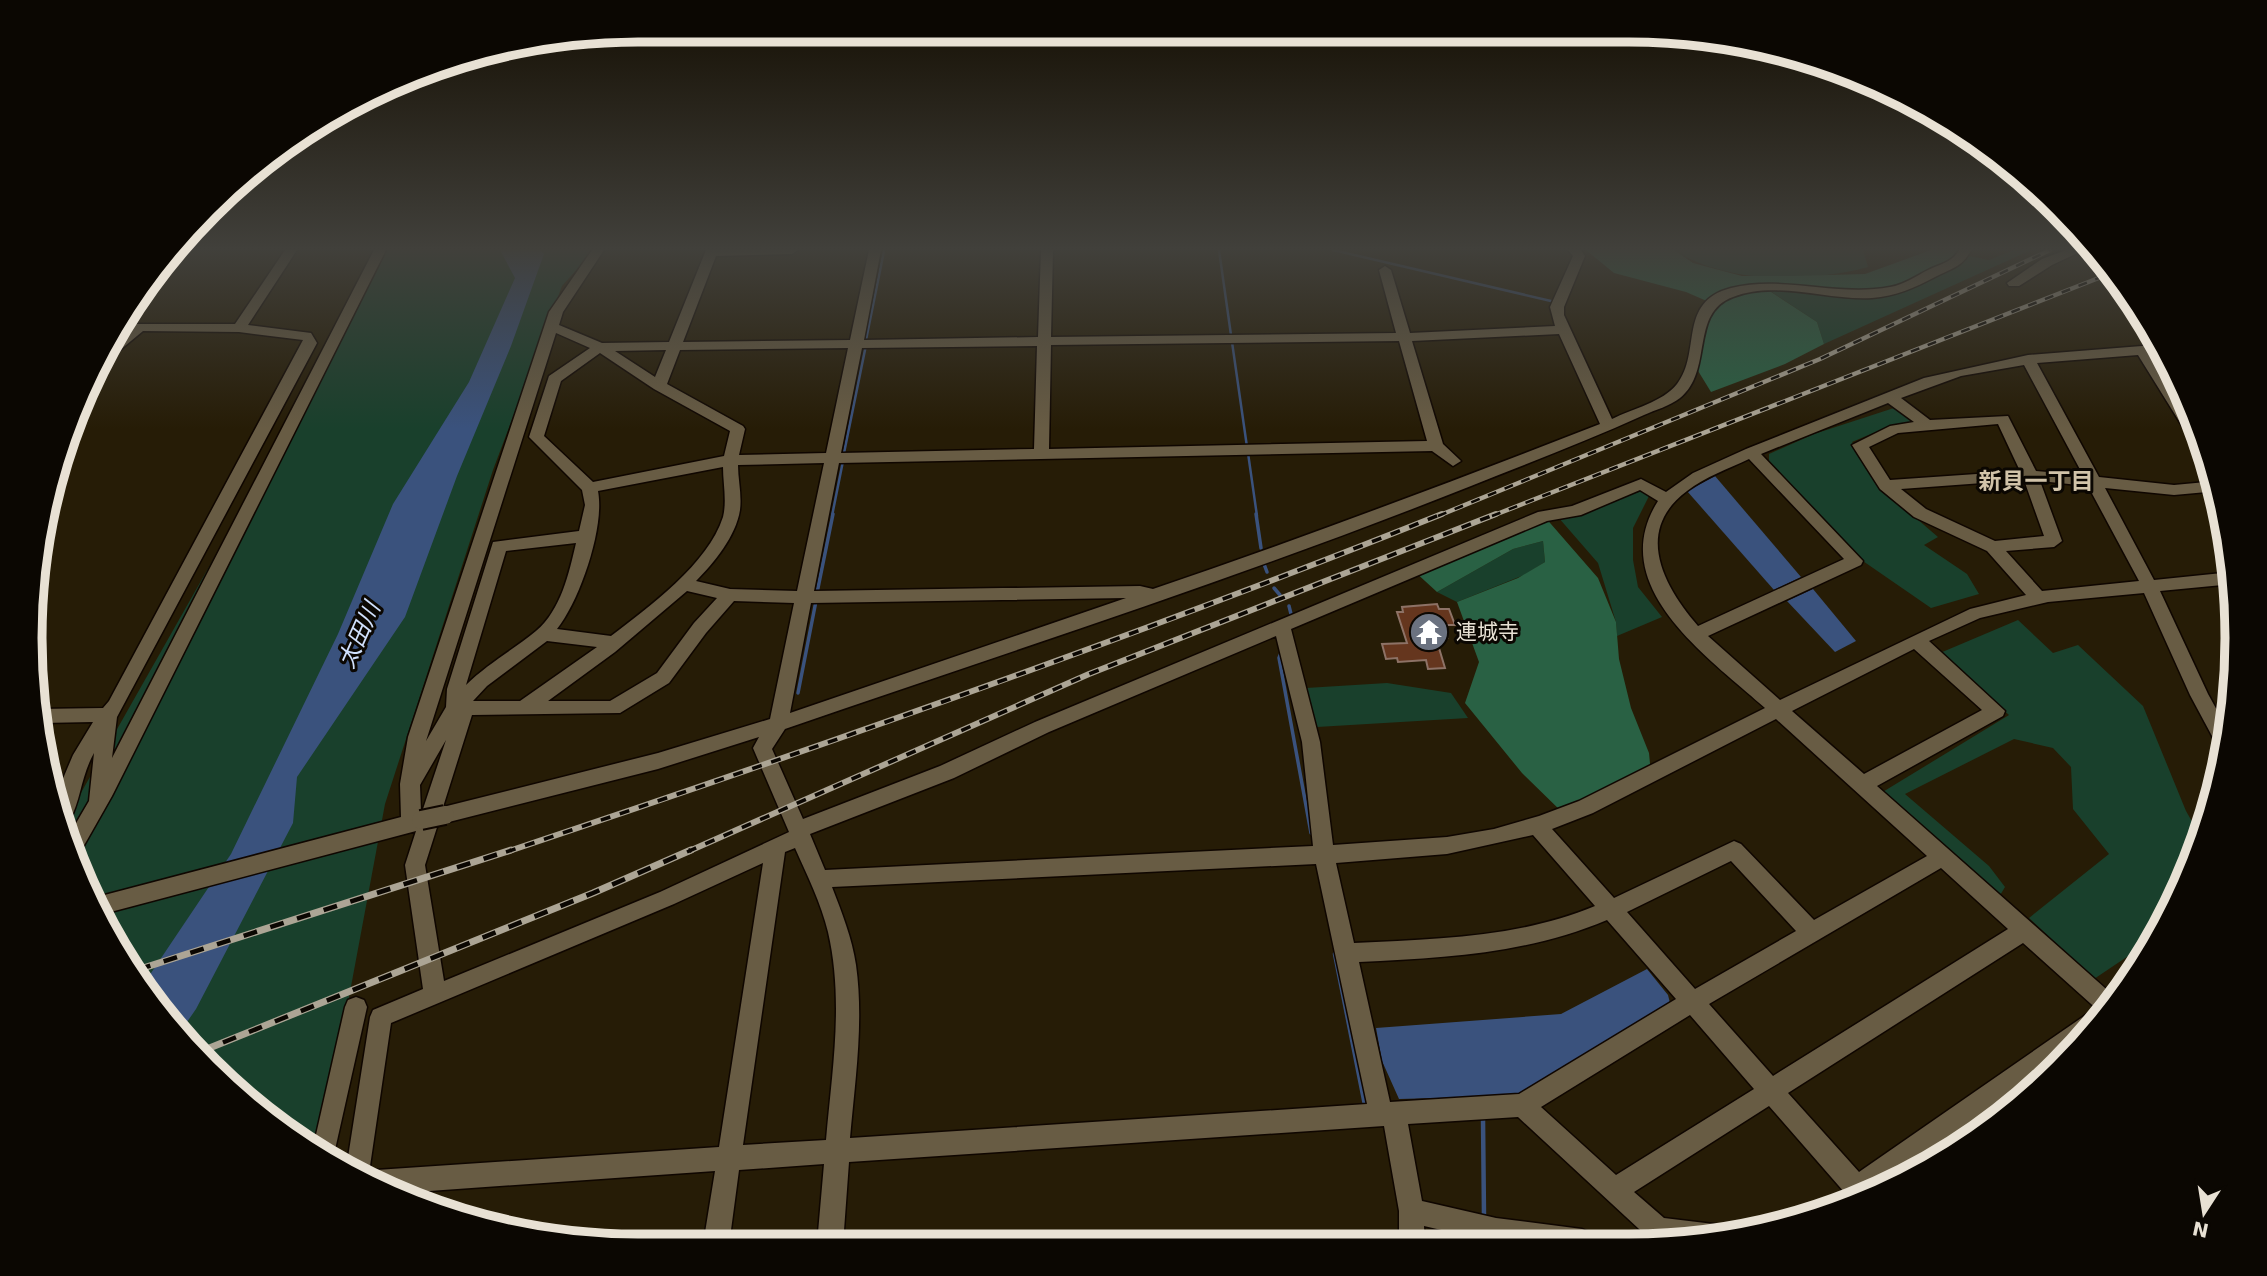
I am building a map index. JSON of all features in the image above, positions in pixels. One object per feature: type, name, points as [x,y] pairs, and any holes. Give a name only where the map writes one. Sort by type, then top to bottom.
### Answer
[{"type":"street","points":[[239,328],[251,310]]},
{"type":"street","points":[[77,839],[350,310]]},
{"type":"street","points":[[416,822],[410,784],[417,737],[559,310]]},
{"type":"street","points":[[659,386],[689,310]]},
{"type":"street","points":[[762,748],[778,724],[863,310]]},
{"type":"street","points":[[1041,454],[1045,310]]},
{"type":"street","points":[[1398,310],[1436,446],[1453,461]]},
{"type":"street","points":[[1557,310],[1557,315],[1608,426]]},
{"type":"street","points":[[104,904],[658,761],[725,738],[778,724],[1385,514],[1662,403],[1683,389],[1689,378],[1704,310]]},
{"type":"street","points":[[67,808],[69,788],[96,732],[108,715],[310,343],[306,336],[239,328],[130,327]]},
{"type":"street","points":[[121,342],[139,327]]},
{"type":"street","points":[[524,707],[614,643],[683,584],[717,547],[732,515],[731,460],[738,429],[659,386],[600,347],[552,327]]},
{"type":"street","points":[[410,784],[481,681],[544,634],[555,620],[576,580],[593,505],[590,488],[536,437],[554,379],[600,347],[1406,336],[1564,330]]},
{"type":"street","points":[[2143,350],[2174,396]]},
{"type":"street","points":[[2103,1000],[1695,635],[1668,603],[1652,569],[1650,536],[1668,499],[1689,482],[1751,452],[1955,372],[2028,359],[2150,350]]},
{"type":"street","points":[[2028,359],[2149,585],[2199,695],[2218,729]]},
{"type":"street","points":[[1891,398],[1913,412],[1926,425]]},
{"type":"street","points":[[1993,547],[2054,541],[2030,475],[2003,419],[1895,429],[1860,445],[1886,485],[1920,513],[1993,547],[2038,598]]},
{"type":"street","points":[[590,488],[731,460],[1436,446]]},
{"type":"street","points":[[1695,635],[1855,561],[1751,452]]},
{"type":"street","points":[[1886,485],[2030,475],[2174,490],[2206,487]]},
{"type":"street","points":[[358,1164],[381,1017],[655,903],[776,847],[799,833],[947,772],[1042,727],[1544,516],[1575,511],[1641,484],[1668,499]]},
{"type":"street","points":[[435,996],[415,866],[461,707],[456,689],[499,546],[587,536]]},
{"type":"street","points":[[819,879],[1441,848],[1538,827],[1586,807],[1916,640],[1976,613],[2038,598],[2222,579]]},
{"type":"street","points":[[683,584],[730,595],[804,597],[1140,592],[1154,596]]},
{"type":"street","points":[[461,707],[613,708],[663,678],[700,628],[730,595]]},
{"type":"street","points":[[1282,627],[1311,742],[1324,853],[1346,953],[1411,1211],[1412,1234]]},
{"type":"street","points":[[544,634],[614,643]]},
{"type":"street","points":[[1861,785],[1996,711],[1916,640]]},
{"type":"street","points":[[97,804],[108,715]]},
{"type":"street","points":[[47,716],[108,715]]},
{"type":"street","points":[[725,738],[762,748]]},
{"type":"street","points":[[762,748],[819,879],[838,930],[848,990],[839,1151],[831,1234]]},
{"type":"street","points":[[1538,827],[1858,1189]]},
{"type":"street","points":[[718,1234],[776,847]]},
{"type":"street","points":[[1346,953],[1476,945],[1546,932],[1612,911],[1734,850],[1812,933]]},
{"type":"street","points":[[392,1181],[1522,1105],[1692,1002],[1942,857]]},
{"type":"street","points":[[1613,1191],[2024,931]]},
{"type":"street","points":[[325,1145],[356,1007]]},
{"type":"street","points":[[1871,1183],[2066,1042]]},
{"type":"street","points":[[1522,1105],[1661,1233]]},
{"type":"street","points":[[1940,1131],[1949,1141]]},
{"type":"street","points":[[1411,1211],[1496,1230],[1527,1234]]},
{"type":"green space","points":[[353,310],[553,310],[493,470],[385,804],[322,1143],[275,1111],[245,1086],[190,1031],[165,1001],[142,969],[103,902],[69,814]]},
{"type":"green space","points":[[1707,310],[1798,310],[1817,322],[1824,344],[1785,364],[1711,392],[1692,361]]},
{"type":"green space","points":[[1798,310],[1900,310],[1824,344],[1817,322]]},
{"type":"green space","points":[[1897,407],[1918,423],[1892,425],[1852,442],[1881,488],[1938,537],[1924,545],[1967,574],[1979,594],[1931,608],[1860,559],[1769,461],[1769,454],[1814,434]]},
{"type":"green space","points":[[1642,491],[1650,494],[1633,528],[1633,560],[1638,587],[1662,617],[1617,636],[1616,622],[1598,563],[1558,517]]},
{"type":"green space","points":[[1544,516],[1598,578],[1616,622],[1619,659],[1631,708],[1649,753],[1651,774],[1565,815],[1522,773],[1465,703],[1479,662],[1457,602],[1518,578],[1545,562],[1543,541],[1513,549],[1437,592],[1413,570]]},
{"type":"green space","points":[[1543,541],[1545,562],[1524,575],[1457,602],[1437,592],[1513,549]]},
{"type":"green space","points":[[2018,620],[2053,653],[2078,645],[2143,706],[2194,826],[2164,902],[2136,951],[2094,979],[2029,918],[2109,854],[2073,809],[2071,767],[2053,748],[2014,739],[1905,794],[1989,866],[2005,887],[1999,897],[1881,793],[2009,715],[1940,653]]},
{"type":"green space","points":[[1387,683],[1451,693],[1468,718],[1317,727],[1306,688]]},
{"type":"water","name":"太田川","points":[[501,310],[524,310],[457,476],[405,617],[297,777],[293,823],[196,1009],[185,1025],[148,977],[231,854],[338,634],[393,504],[469,382]]},
{"type":"water","points":[[1715,476],[1801,577],[1774,590],[1687,491]]},
{"type":"water","points":[[1813,589],[1856,641],[1835,652],[1787,601]]},
{"type":"water","points":[[1647,969],[1668,995],[1670,1003],[1514,1096],[1399,1099],[1382,1061],[1376,1028],[1561,1014]]},
{"type":"building","name":"連城寺","points":[[1437,604],[1439,609],[1449,609],[1455,625],[1443,625],[1447,638],[1436,638],[1445,668],[1428,669],[1426,660],[1398,662],[1397,658],[1386,659],[1382,644],[1407,643],[1397,612],[1403,612],[1402,607]]},
{"type":"waterway","points":[[866,340],[872,310]]},
{"type":"waterway","points":[[1227,310],[1231,335]]},
{"type":"waterway","points":[[1232,342],[1247,447]]},
{"type":"waterway","points":[[844,453],[866,345]]},
{"type":"waterway","points":[[1248,453],[1257,516]]},
{"type":"waterway","points":[[832,516],[843,461]]},
{"type":"waterway","points":[[817,593],[833,514]]},
{"type":"waterway","points":[[1256,514],[1261,548]]},
{"type":"waterway","points":[[1264,564],[1267,572]]},
{"type":"waterway","points":[[1274,588],[1280,595]]},
{"type":"waterway","points":[[798,693],[816,601]]},
{"type":"waterway","points":[[1289,606],[1292,618]]},
{"type":"waterway","points":[[1281,653],[1279,658],[1311,833]]},
{"type":"waterway","points":[[1335,954],[1365,1105]]},
{"type":"waterway","points":[[1483,1118],[1484,1217]]},
{"type":"railway","points":[[1438,516],[1820,359],[1924,310]]},
{"type":"railway","points":[[1492,516],[2018,310]]},
{"type":"railway","points":[[506,852],[977,690],[1442,514]]},
{"type":"railway","points":[[687,852],[1089,674],[1496,514]]},
{"type":"railway","points":[[142,968],[511,850]]},
{"type":"railway","points":[[207,1049],[593,893],[691,850]]},
{"type":"place","name":"連城寺","points":[[1429,632]]},
{"type":"district","name":"新貝一丁目","points":[[2036,481]]}]
